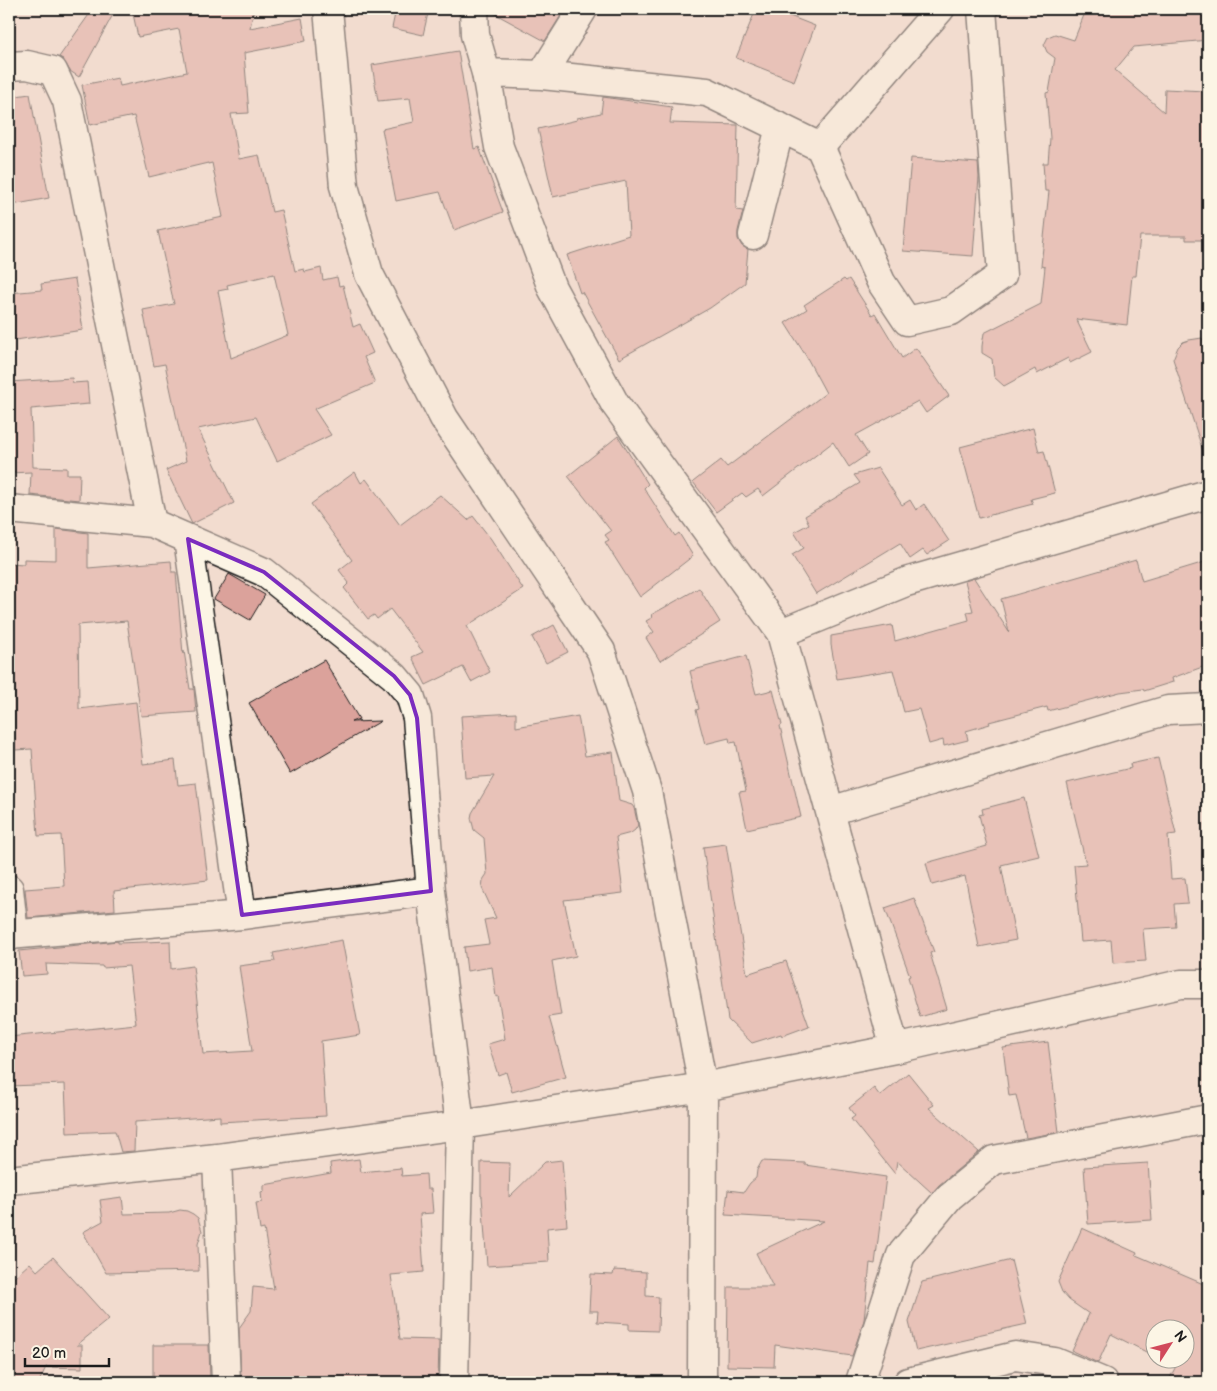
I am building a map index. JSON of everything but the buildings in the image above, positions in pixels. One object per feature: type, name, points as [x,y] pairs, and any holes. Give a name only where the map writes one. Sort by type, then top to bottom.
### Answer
[{"type":"street","points":[[328,9],[344,186],[369,274],[444,418],[601,651],[647,791],[703,1087],[702,1382]]},
{"type":"street","points":[[474,9],[475,36],[486,73],[499,147],[552,288],[615,404],[781,633],[895,1049]]},
{"type":"street","points":[[542,75],[583,9]]},
{"type":"street","points":[[820,147],[940,9]]},
{"type":"street","points":[[486,73],[542,75],[707,92],[820,147],[881,282],[907,321],[951,311],[1002,275],[982,9]]},
{"type":"street","points":[[9,66],[27,65],[53,71],[67,101],[152,523]]},
{"type":"street","points":[[753,235],[780,128]]},
{"type":"street","points":[[781,633],[906,582],[1208,494]]},
{"type":"street","points":[[9,509],[152,523],[264,572],[394,676],[410,695],[417,718],[431,891],[460,1125],[454,1382]]},
{"type":"street","points":[[188,539],[242,915]]},
{"type":"street","points":[[830,811],[1168,710],[1208,708]]},
{"type":"street","points":[[9,889],[11,935],[242,915],[431,891]]},
{"type":"street","points":[[9,1180],[217,1158],[460,1125],[703,1087],[895,1049],[1181,984],[1208,984]]},
{"type":"street","points":[[860,1382],[901,1255],[949,1197],[994,1160],[1208,1119]]},
{"type":"street","points":[[217,1158],[226,1382]]},
{"type":"street","points":[[908,1382],[1015,1356],[1056,1372],[1103,1382]]},
{"type":"highlighted area","points":[[188,539],[264,572],[394,676],[410,695],[417,718],[431,891],[242,915]]}]
